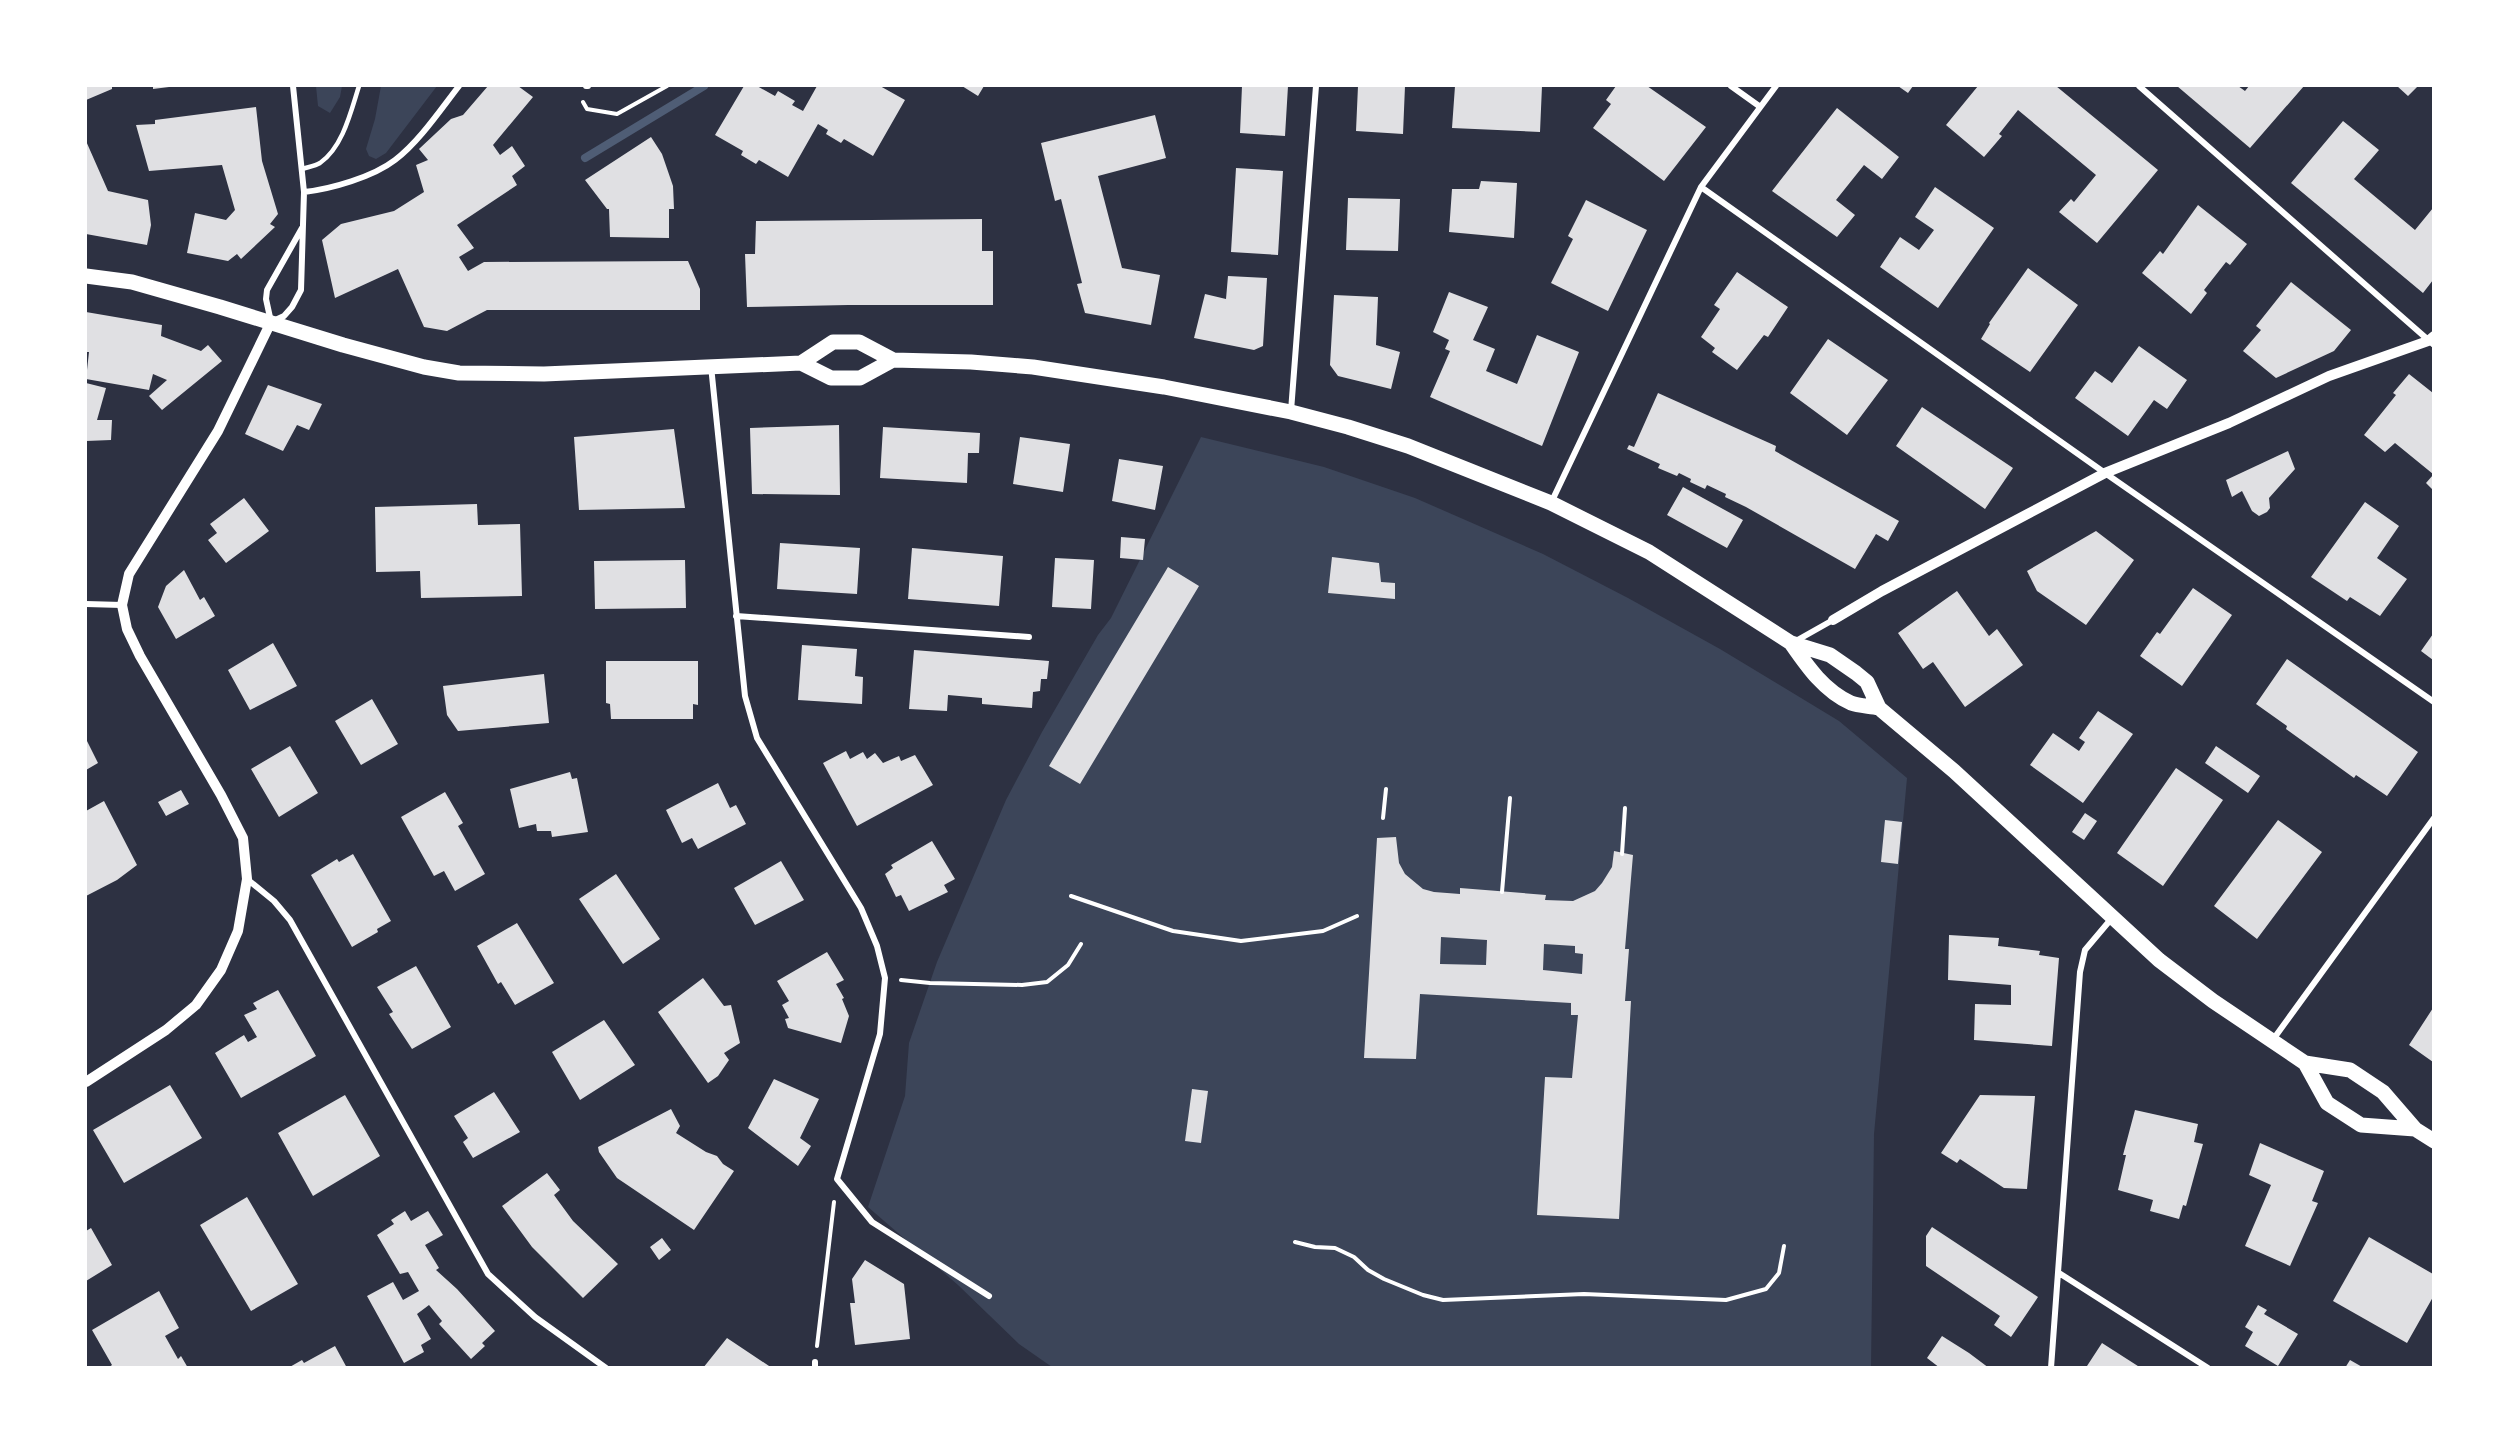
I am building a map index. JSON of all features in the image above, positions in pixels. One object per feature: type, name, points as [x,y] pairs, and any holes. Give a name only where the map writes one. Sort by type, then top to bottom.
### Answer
[{"type":"main road","points":[[86,276],[132,282],[344,345],[424,367],[459,373],[544,374],[801,363],[831,378],[860,378],[893,360]]},
{"type":"main road","points":[[801,363],[833,342],[859,342],[893,360],[971,362],[1044,368],[1164,387],[1291,412],[1408,446],[1551,503],[1649,552],[1791,643],[1830,655],[1856,673],[1868,682],[1879,708],[1954,771],[2112,918],[2186,981],[2271,1042],[2305,1063],[2350,1070],[2383,1092],[2415,1129],[2433,1141]]},
{"type":"main road","points":[[1791,643],[1814,677],[1851,703],[1879,708]]},
{"type":"main road","points":[[2305,1063],[2327,1104],[2361,1125],[2415,1129]]},
{"type":"street","points":[[86,1082],[157,1036],[196,1005],[221,970],[238,931],[247,879],[243,838],[221,795],[140,656],[127,629],[122,605],[129,574],[218,431],[271,322],[288,312],[301,290],[304,192],[293,86]]},
{"type":"street","points":[[304,192],[327,189],[380,169],[396,160],[459,86]]},
{"type":"street","points":[[1291,412],[1316,86]]},
{"type":"street","points":[[1731,86],[1759,106]]},
{"type":"street","points":[[1551,503],[1701,187],[1776,86]]},
{"type":"street","points":[[2139,86],[2432,341]]},
{"type":"street","points":[[1701,187],[2433,702]]},
{"type":"street","points":[[271,322],[266,305],[267,290],[302,228]]},
{"type":"street","points":[[1791,643],[1892,586],[2105,473],[2229,423],[2329,376],[2432,341]]},
{"type":"street","points":[[711,366],[745,696],[757,738],[861,908],[877,946],[885,978],[880,1034],[837,1179],[872,1222],[989,1296]]},
{"type":"street","points":[[86,604],[122,605]]},
{"type":"street","points":[[736,616],[1029,637]]},
{"type":"street","points":[[2271,1042],[2433,818]]},
{"type":"street","points":[[247,879],[274,901],[291,920],[488,1274],[535,1317],[606,1368]]},
{"type":"street","points":[[2051,1368],[2080,972],[2085,950],[2112,918]]},
{"type":"street","points":[[2059,1274],[2208,1368]]},
{"type":"lane","points":[[302,169],[319,164],[333,151],[342,134],[359,86]]},
{"type":"path","points":[[577,93],[587,109],[617,114],[667,86]]},
{"type":"path","points":[[1383,818],[1386,789]]},
{"type":"path","points":[[1502,892],[1510,798]]},
{"type":"path","points":[[1622,854],[1625,808]]},
{"type":"path","points":[[1071,896],[1173,930],[1240,942],[1323,931],[1357,916]]},
{"type":"path","points":[[885,978],[941,984],[1022,985],[1047,982],[1068,965],[1081,944]]},
{"type":"path","points":[[815,1365],[837,1179]]},
{"type":"path","points":[[1295,1242],[1315,1247],[1335,1248],[1354,1257],[1368,1270],[1384,1279],[1423,1295],[1443,1300],[1584,1294],[1726,1300],[1766,1288],[1779,1273],[1784,1246]]},
{"type":"shaded area","points":[[316,86],[342,86],[340,97],[330,113],[318,106]]},
{"type":"shaded area","points":[[381,86],[437,86],[386,153],[376,159],[369,156],[366,149],[375,119]]},
{"type":"shaded area","points":[[1201,437],[1324,467],[1415,498],[1543,554],[1720,649],[1839,721],[1907,778],[1874,1134],[1871,1367],[1052,1367],[1019,1344],[958,1285],[868,1207],[905,1096],[909,1043],[937,962],[1006,800],[1042,732],[1098,635],[1111,618]]},
{"type":"building","points":[[86,86],[112,86],[112,89],[86,100]]},
{"type":"building","points":[[153,86],[169,86],[169,87],[153,89]]},
{"type":"building","points":[[488,86],[518,86],[533,97],[493,145],[500,155],[512,146],[525,166],[512,176],[517,185],[457,225],[474,248],[459,257],[468,271],[484,262],[688,261],[700,289],[700,310],[487,310],[447,331],[424,327],[398,269],[335,298],[322,240],[341,224],[394,211],[424,192],[416,165],[428,160],[419,149],[451,119],[463,115]]},
{"type":"building","points":[[744,86],[757,86],[775,96],[778,91],[795,101],[792,105],[803,111],[817,86],[880,86],[905,100],[873,156],[844,139],[841,143],[826,134],[828,130],[818,124],[788,177],[759,160],[756,164],[741,155],[743,151],[715,135]]},
{"type":"building","points":[[962,86],[984,86],[978,96]]},
{"type":"building","points":[[1242,86],[1288,86],[1285,136],[1240,133]]},
{"type":"building","points":[[1358,86],[1405,86],[1403,134],[1356,131]]},
{"type":"building","points":[[1455,86],[1542,86],[1540,132],[1452,128]]},
{"type":"building","points":[[1616,86],[1647,86],[1706,127],[1664,181],[1593,128],[1611,104],[1606,100]]},
{"type":"building","points":[[1898,86],[1913,86],[1908,93]]},
{"type":"building","points":[[1978,86],[2056,86],[2158,170],[2097,243],[2059,212],[2071,199],[2074,202],[2096,175],[2018,110],[1999,134],[2002,136],[1984,157],[1946,125]]},
{"type":"building","points":[[2177,86],[2238,86],[2245,91],[2249,86],[2304,86],[2250,148]]},
{"type":"building","points":[[2397,86],[2418,86],[2408,96]]},
{"type":"building","points":[[256,107],[262,161],[278,214],[270,224],[275,227],[241,259],[237,254],[228,261],[187,253],[195,213],[226,220],[235,210],[222,165],[149,171],[136,125],[155,124],[155,120]]},
{"type":"building","points":[[1837,108],[1899,157],[1882,179],[1864,165],[1836,200],[1855,215],[1837,237],[1772,191]]},
{"type":"building","points":[[1155,115],[1166,158],[1098,176],[1122,268],[1160,275],[1151,325],[1085,313],[1077,284],[1082,283],[1061,199],[1055,201],[1041,143]]},
{"type":"building","points":[[2343,121],[2379,150],[2354,179],[2415,230],[2433,208],[2433,280],[2423,293],[2291,183]]},
{"type":"building","points":[[651,137],[662,154],[673,186],[674,209],[669,209],[669,238],[610,237],[609,209],[585,180]]},
{"type":"building","points":[[86,141],[108,191],[148,200],[151,225],[147,245],[86,234]]},
{"type":"building","points":[[1236,168],[1283,171],[1278,255],[1231,252]]},
{"type":"building","points":[[1481,181],[1517,183],[1514,238],[1449,232],[1452,189],[1479,189]]},
{"type":"building","points":[[1935,187],[1994,228],[1938,308],[1880,267],[1900,237],[1919,250],[1934,230],[1915,217]]},
{"type":"building","points":[[1348,198],[1400,199],[1398,251],[1346,250]]},
{"type":"building","points":[[1586,200],[1647,230],[1608,311],[1551,283],[1573,239],[1568,236]]},
{"type":"building","points":[[2198,205],[2247,244],[2230,265],[2226,262],[2204,290],[2207,293],[2191,314],[2142,273],[2160,251],[2163,254]]},
{"type":"building","points":[[982,219],[982,251],[993,251],[993,305],[747,307],[745,254],[755,254],[756,221]]},
{"type":"building","points":[[2028,268],[2078,305],[2030,372],[1981,339],[1989,323]]},
{"type":"building","points":[[1737,272],[1788,307],[1768,337],[1764,335],[1737,370],[1712,352],[1715,348],[1701,337],[1720,309],[1714,305]]},
{"type":"building","points":[[1228,276],[1267,278],[1263,346],[1254,350],[1194,338],[1205,294],[1226,299]]},
{"type":"building","points":[[2291,282],[2351,330],[2334,351],[2276,378],[2243,351],[2261,330],[2256,326]]},
{"type":"building","points":[[1449,292],[1488,307],[1473,340],[1495,349],[1486,371],[1517,384],[1537,335],[1579,352],[1542,446],[1430,397],[1450,351],[1445,349],[1449,340],[1433,332]]},
{"type":"building","points":[[1334,295],[1378,297],[1376,345],[1400,352],[1391,389],[1338,376],[1330,365]]},
{"type":"building","points":[[86,312],[162,325],[161,336],[201,351],[208,345],[222,361],[162,410],[149,396],[167,380],[153,374],[149,390],[86,379],[89,352],[86,352]]},
{"type":"building","points":[[1828,339],[1888,380],[1847,435],[1790,393]]},
{"type":"building","points":[[2139,346],[2187,380],[2167,409],[2154,400],[2128,436],[2075,398],[2095,371],[2112,383]]},
{"type":"building","points":[[2409,374],[2433,393],[2433,474],[2395,443],[2385,452],[2364,435],[2396,395],[2393,393]]},
{"type":"building","points":[[86,383],[106,388],[97,420],[112,420],[111,440],[86,441]]},
{"type":"building","points":[[268,385],[322,404],[309,430],[297,425],[283,451],[245,434]]},
{"type":"building","points":[[1658,393],[1776,446],[1775,451],[1899,521],[1888,541],[1876,534],[1855,569],[1725,497],[1726,494],[1707,485],[1705,489],[1690,482],[1691,479],[1679,473],[1677,476],[1658,468],[1660,464],[1627,449],[1629,445],[1634,447]]},
{"type":"building","points":[[1922,407],[2013,468],[1985,509],[1896,446]]},
{"type":"building","points":[[839,425],[840,495],[752,494],[750,428]]},
{"type":"building","points":[[883,427],[980,433],[979,453],[968,453],[967,483],[880,478]]},
{"type":"building","points":[[674,429],[685,508],[579,510],[574,437]]},
{"type":"building","points":[[1020,437],[1070,444],[1063,492],[1013,484]]},
{"type":"building","points":[[2288,451],[2295,469],[2269,498],[2270,508],[2267,512],[2259,516],[2252,511],[2242,491],[2232,497],[2226,480]]},
{"type":"building","points":[[1119,459],[1163,466],[1155,510],[1112,501]]},
{"type":"building","points":[[2433,475],[2433,490],[2426,483]]},
{"type":"building","points":[[1683,487],[1743,520],[1727,548],[1667,515]]},
{"type":"building","points":[[244,498],[269,531],[226,563],[208,540],[217,533],[210,524]]},
{"type":"building","points":[[2365,502],[2399,526],[2377,558],[2407,579],[2380,616],[2350,597],[2347,601],[2311,577]]},
{"type":"building","points":[[477,504],[478,525],[520,524],[522,596],[421,598],[420,571],[376,572],[375,507]]},
{"type":"building","points":[[2096,531],[2134,560],[2086,625],[2037,591],[2027,571]]},
{"type":"building","points":[[1121,537],[1145,539],[1143,560],[1120,558]]},
{"type":"building","points":[[780,543],[860,548],[857,594],[777,589]]},
{"type":"building","points":[[912,548],[1003,556],[999,606],[908,599]]},
{"type":"building","points":[[1332,557],[1379,563],[1381,582],[1395,583],[1395,599],[1328,593]]},
{"type":"building","points":[[1055,558],[1094,560],[1091,609],[1052,607]]},
{"type":"building","points":[[685,560],[686,608],[595,609],[594,561]]},
{"type":"building","points":[[1168,567],[1199,586],[1080,784],[1049,766]]},
{"type":"building","points":[[184,570],[200,600],[204,597],[215,616],[176,639],[158,607],[166,586]]},
{"type":"building","points":[[2193,588],[2232,615],[2182,686],[2140,656],[2157,632],[2160,634]]},
{"type":"building","points":[[1957,591],[1989,636],[1997,629],[2023,665],[1965,707],[1933,662],[1923,669],[1898,633]]},
{"type":"building","points":[[2433,634],[2433,660],[2421,651]]},
{"type":"building","points":[[273,643],[297,686],[250,710],[228,670]]},
{"type":"building","points":[[802,645],[857,649],[855,676],[863,677],[862,704],[798,700]]},
{"type":"building","points":[[914,650],[1049,661],[1047,679],[1041,679],[1040,691],[1033,692],[1032,708],[982,704],[982,698],[948,695],[947,711],[909,709]]},
{"type":"building","points":[[2287,659],[2418,752],[2387,796],[2356,775],[2354,778],[2286,729],[2287,726],[2256,704]]},
{"type":"building","points":[[606,661],[698,661],[698,705],[693,704],[693,719],[611,719],[610,704],[606,703]]},
{"type":"building","points":[[544,674],[549,723],[458,731],[447,715],[443,686]]},
{"type":"building","points":[[372,699],[398,744],[361,765],[335,721]]},
{"type":"building","points":[[2098,711],[2133,734],[2083,803],[2030,765],[2053,733],[2079,751],[2085,742],[2079,738]]},
{"type":"building","points":[[86,739],[98,763],[86,770]]},
{"type":"building","points":[[290,746],[318,793],[279,817],[251,769]]},
{"type":"building","points":[[2216,746],[2260,776],[2248,793],[2205,763]]},
{"type":"building","points":[[846,751],[850,759],[863,752],[867,759],[875,753],[883,763],[899,756],[901,761],[915,755],[933,785],[857,826],[823,763]]},
{"type":"building","points":[[2176,768],[2223,800],[2163,886],[2117,853]]},
{"type":"building","points":[[570,772],[572,779],[577,778],[588,832],[552,837],[551,831],[537,831],[536,824],[519,828],[510,789]]},
{"type":"building","points":[[718,783],[730,808],[736,805],[746,824],[698,849],[692,838],[682,843],[666,810]]},
{"type":"building","points":[[181,790],[189,804],[166,816],[158,802]]},
{"type":"building","points":[[445,792],[463,823],[458,826],[485,874],[455,891],[444,871],[434,876],[401,817]]},
{"type":"building","points":[[104,801],[137,865],[117,880],[86,896],[86,811]]},
{"type":"building","points":[[2085,813],[2097,821],[2084,840],[2072,832]]},
{"type":"building","points":[[1885,820],[1902,822],[1898,864],[1881,862]]},
{"type":"building","points":[[2278,820],[2322,852],[2257,939],[2214,906]]},
{"type":"building","points":[[1396,837],[1399,863],[1405,874],[1423,889],[1460,894],[1460,888],[1546,895],[1545,900],[1573,901],[1595,891],[1612,867],[1614,851],[1633,855],[1625,949],[1629,949],[1625,1001],[1631,1001],[1619,1219],[1537,1215],[1545,1077],[1572,1078],[1578,1015],[1571,1015],[1571,1003],[1420,994],[1416,1059],[1364,1058],[1377,838]],"holes":[[[1441,937],[1487,940],[1486,965],[1440,964]],[[1544,944],[1575,946],[1575,953],[1583,954],[1582,974],[1543,970]]]},
{"type":"building","points":[[932,841],[955,879],[944,885],[948,892],[909,911],[901,895],[896,897],[885,874],[893,868],[891,865]]},
{"type":"building","points":[[353,854],[391,921],[377,929],[378,932],[352,947],[311,875],[337,859],[339,862]]},
{"type":"building","points":[[781,861],[804,900],[755,925],[734,888]]},
{"type":"building","points":[[616,874],[660,939],[623,964],[579,899]]},
{"type":"building","points":[[517,923],[554,983],[515,1005],[501,982],[498,984],[477,946]]},
{"type":"building","points":[[1949,935],[1999,938],[1998,946],[2040,951],[2039,955],[2059,958],[2052,1046],[1974,1040],[1975,1004],[2011,1005],[2011,985],[1948,980]]},
{"type":"building","points":[[827,952],[844,980],[836,984],[844,998],[842,999],[849,1016],[841,1043],[788,1028],[785,1019],[789,1018],[782,1005],[789,1001],[777,981]]},
{"type":"building","points":[[416,966],[451,1027],[412,1049],[389,1014],[393,1012],[377,987]]},
{"type":"building","points":[[703,978],[724,1006],[731,1005],[740,1043],[724,1053],[729,1060],[718,1076],[708,1083],[658,1012]]},
{"type":"building","points":[[278,990],[316,1056],[241,1098],[215,1053],[244,1035],[248,1042],[257,1037],[244,1015],[257,1009],[253,1003]]},
{"type":"building","points":[[2433,1008],[2433,1062],[2409,1045]]},
{"type":"building","points":[[604,1020],[635,1065],[580,1100],[552,1052]]},
{"type":"building","points":[[774,1079],[819,1099],[800,1138],[811,1146],[798,1166],[748,1128]]},
{"type":"building","points":[[170,1085],[202,1138],[124,1183],[93,1130]]},
{"type":"building","points":[[1192,1089],[1208,1091],[1201,1143],[1185,1141]]},
{"type":"building","points":[[494,1092],[520,1132],[473,1158],[463,1142],[468,1138],[454,1116]]},
{"type":"building","points":[[345,1095],[380,1156],[313,1196],[278,1133]]},
{"type":"building","points":[[1980,1095],[2035,1096],[2027,1189],[2004,1188],[1960,1159],[1957,1163],[1941,1153]]},
{"type":"building","points":[[671,1109],[680,1126],[676,1133],[706,1152],[717,1156],[723,1164],[734,1171],[694,1230],[617,1178],[598,1147]]},
{"type":"building","points":[[2135,1110],[2198,1124],[2194,1142],[2203,1144],[2186,1206],[2183,1205],[2179,1219],[2150,1211],[2153,1200],[2118,1190],[2126,1155],[2123,1155]]},
{"type":"building","points":[[2260,1143],[2324,1171],[2312,1201],[2318,1203],[2290,1266],[2245,1246],[2271,1185],[2249,1175]]},
{"type":"building","points":[[547,1173],[560,1190],[554,1195],[573,1221],[618,1264],[583,1298],[532,1247],[502,1206]]},
{"type":"building","points":[[247,1197],[298,1284],[251,1311],[200,1225]]},
{"type":"building","points":[[405,1211],[411,1221],[428,1211],[443,1235],[425,1245],[439,1268],[436,1270],[457,1289],[495,1331],[482,1343],[485,1346],[471,1359],[439,1324],[442,1321],[429,1305],[417,1314],[431,1339],[421,1345],[424,1352],[404,1363],[367,1296],[393,1282],[403,1300],[419,1291],[408,1272],[400,1274],[377,1235],[394,1224],[391,1220]]},
{"type":"building","points":[[1932,1227],[2038,1297],[2011,1337],[1994,1325],[2000,1316],[1926,1266],[1926,1236]]},
{"type":"building","points":[[91,1228],[112,1265],[86,1281],[86,1231]]},
{"type":"building","points":[[2369,1237],[2433,1274],[2433,1297],[2407,1343],[2333,1301]]},
{"type":"building","points":[[662,1238],[671,1250],[659,1260],[650,1247]]},
{"type":"building","points":[[865,1260],[904,1284],[910,1339],[855,1345],[850,1303],[855,1303],[852,1279]]},
{"type":"building","points":[[159,1291],[179,1328],[165,1336],[178,1359],[181,1356],[188,1368],[108,1368],[112,1365],[92,1330]]},
{"type":"building","points":[[2258,1305],[2267,1310],[2264,1314],[2298,1334],[2278,1366],[2245,1346],[2253,1332],[2245,1327]]},
{"type":"building","points":[[1942,1336],[1989,1368],[1940,1368],[1927,1358]]},
{"type":"building","points":[[727,1338],[772,1368],[703,1368]]},
{"type":"building","points":[[2102,1343],[2141,1368],[2087,1366]]},
{"type":"building","points":[[335,1346],[347,1368],[325,1368],[324,1366],[288,1368],[302,1360],[304,1363]]},
{"type":"building","points":[[2350,1360],[2364,1368],[2345,1368]]},
{"type":"waterway","points":[[585,158],[704,86]]}]
